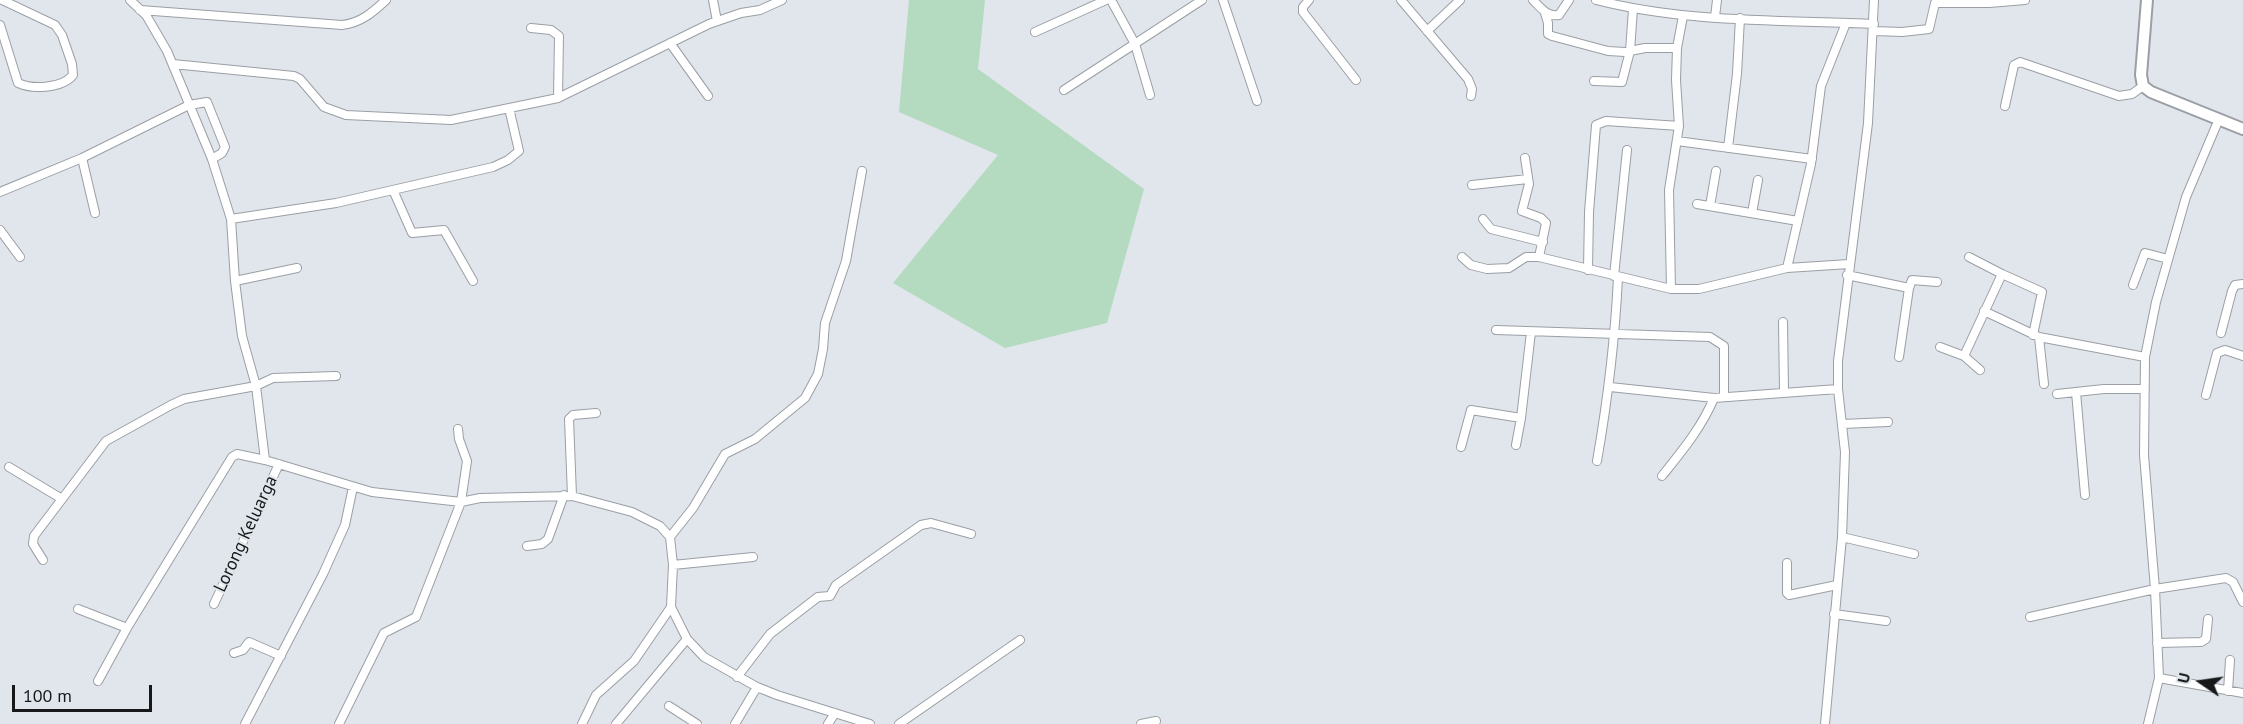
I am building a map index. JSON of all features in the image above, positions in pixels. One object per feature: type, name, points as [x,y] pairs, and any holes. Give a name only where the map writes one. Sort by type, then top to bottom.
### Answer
[{"type":"street","points":[[0,25],[18,83],[41,87],[69,79],[73,75],[72,64],[62,35],[55,25],[2,0]]},
{"type":"street","points":[[130,0],[146,15],[173,64],[212,159],[231,219],[235,281],[242,336],[256,386],[265,460]]},
{"type":"street","points":[[140,10],[342,25],[354,24],[386,0]]},
{"type":"street","points":[[713,0],[717,21]]},
{"type":"street","points":[[173,64],[294,76],[300,79],[324,107],[346,115],[450,120],[558,98],[717,21],[760,10],[782,0]]},
{"type":"street","points":[[1035,32],[1106,0]]},
{"type":"street","points":[[1111,0],[1135,44],[1150,95]]},
{"type":"street","points":[[1064,90],[1202,0]]},
{"type":"street","points":[[1223,0],[1257,101]]},
{"type":"street","points":[[1308,0],[1303,7],[1303,12],[1356,80]]},
{"type":"street","points":[[1401,0],[1468,79],[1472,89],[1471,96]]},
{"type":"street","points":[[1427,31],[1460,0]]},
{"type":"street","points":[[1533,0],[1545,13],[1548,34],[1552,36],[1608,51],[1677,48]]},
{"type":"street","points":[[1545,13],[1553,16],[1559,15],[1569,0]]},
{"type":"street","points":[[1596,0],[1633,9],[1683,16],[1846,23],[1902,32],[1929,29],[1935,3],[2025,0]]},
{"type":"street","points":[[1715,17],[1717,0]]},
{"type":"street","points":[[1826,724],[1842,537],[1845,452],[1838,389],[1838,361],[1869,123],[1874,0]]},
{"type":"street","points":[[2146,0],[2141,75],[2143,86],[2151,92],[2243,129]]},
{"type":"street","points":[[1594,81],[1622,82],[1630,51],[1633,9]]},
{"type":"street","points":[[1671,289],[1669,190],[1679,126],[1676,80],[1677,48],[1683,16]]},
{"type":"street","points":[[1728,147],[1737,74],[1740,18]]},
{"type":"street","points":[[1787,268],[1812,159],[1821,86],[1846,23]]},
{"type":"street","points":[[531,28],[551,30],[559,36],[558,98]]},
{"type":"street","points":[[670,43],[708,96]]},
{"type":"street","points":[[2005,106],[2014,65],[2020,62],[2119,96],[2132,94],[2143,86]]},
{"type":"street","points":[[0,192],[82,158],[189,105],[209,102],[225,147],[222,153],[212,159]]},
{"type":"street","points":[[231,219],[336,203],[472,173],[508,160],[519,151],[508,108]]},
{"type":"street","points":[[2148,724],[2159,678],[2155,589],[2144,455],[2145,357],[2156,302],[2186,197],[2218,119]]},
{"type":"street","points":[[1588,270],[1589,212],[1596,125],[1606,121],[1679,126]]},
{"type":"street","points":[[1677,141],[1812,159]]},
{"type":"street","points":[[1597,461],[1610,387],[1616,335],[1616,276],[1627,150]]},
{"type":"street","points":[[82,158],[95,213]]},
{"type":"street","points":[[1525,158],[1528,179],[1522,211],[1541,218],[1546,223],[1539,257]]},
{"type":"street","points":[[670,537],[693,508],[725,454],[755,439],[806,398],[818,374],[824,349],[825,323],[846,261],[862,171]]},
{"type":"street","points":[[1710,206],[1716,171]]},
{"type":"street","points":[[1472,185],[1528,179]]},
{"type":"street","points":[[1752,213],[1758,180]]},
{"type":"street","points":[[393,190],[412,233],[444,230],[473,281]]},
{"type":"street","points":[[1697,204],[1798,221]]},
{"type":"street","points":[[1483,219],[1491,229],[1543,242]]},
{"type":"street","points":[[0,230],[20,257]]},
{"type":"street","points":[[2133,285],[2145,253],[2168,259]]},
{"type":"street","points":[[1462,257],[1471,265],[1487,269],[1509,268],[1526,257],[1539,257],[1671,289],[1699,289],[1787,268],[1849,264]]},
{"type":"street","points":[[1969,257],[2042,292],[2036,336],[2044,384]]},
{"type":"street","points":[[235,281],[297,268]]},
{"type":"street","points":[[1964,356],[2002,274]]},
{"type":"street","points":[[1848,275],[1909,288]]},
{"type":"street","points":[[1899,357],[1909,288],[1913,279],[1937,282]]},
{"type":"street","points":[[2221,333],[2232,291],[2235,285],[2243,284]]},
{"type":"street","points":[[1984,311],[2036,336],[2145,357]]},
{"type":"street","points":[[1783,322],[1784,392]]},
{"type":"street","points":[[1496,330],[1710,337],[1724,346],[1724,397]]},
{"type":"street","points":[[1516,445],[1531,332]]},
{"type":"street","points":[[1940,347],[1964,356],[1980,370]]},
{"type":"street","points":[[2206,395],[2217,353],[2225,350],[2243,356]]},
{"type":"street","points":[[43,560],[33,544],[34,536],[106,441],[184,399],[256,386],[273,378],[336,375]]},
{"type":"street","points":[[1610,387],[1714,398],[1838,389]]},
{"type":"street","points":[[2057,394],[2104,389],[2144,389]]},
{"type":"street","points":[[2076,392],[2085,495]]},
{"type":"street","points":[[1662,476],[1688,444],[1714,398]]},
{"type":"street","points":[[1461,447],[1471,410],[1521,418]]},
{"type":"street","points":[[527,546],[542,544],[548,539],[568,496],[569,419],[573,415],[596,413]]},
{"type":"street","points":[[1842,424],[1888,422]]},
{"type":"street","points":[[339,724],[384,633],[416,617],[461,502],[467,461],[458,429]]},
{"type":"street","points":[[98,681],[127,628],[232,457],[237,454],[279,464],[353,488],[461,502],[480,498],[568,496],[632,512],[660,526],[670,537],[673,565],[671,607],[687,639],[704,657],[757,687],[870,724]]},
{"type":"street","name":"Lorong Keluarga","points":[[214,604],[279,464]]},
{"type":"street","points":[[9,467],[62,499]]},
{"type":"street","points":[[245,724],[323,574],[345,525],[353,488]]},
{"type":"street","points":[[737,676],[770,634],[818,597],[830,596],[836,585],[921,525],[931,523],[971,534]]},
{"type":"street","points":[[1842,537],[1914,554]]},
{"type":"street","points":[[673,565],[753,557]]},
{"type":"street","points":[[1787,563],[1787,592],[1789,595],[1837,585]]},
{"type":"street","points":[[2030,617],[2155,589],[2226,578],[2232,582],[2243,602]]},
{"type":"street","points":[[582,724],[596,695],[634,661],[671,607]]},
{"type":"street","points":[[78,609],[127,628]]},
{"type":"street","points":[[1834,614],[1886,621]]},
{"type":"street","points":[[2157,643],[2201,642],[2206,639],[2208,619]]},
{"type":"street","points":[[616,724],[687,639]]},
{"type":"street","points":[[899,724],[1020,640]]},
{"type":"street","points":[[234,653],[243,650],[249,642],[281,656]]},
{"type":"street","points":[[2228,691],[2230,660]]},
{"type":"street","points":[[2159,678],[2243,693]]},
{"type":"street","points":[[735,724],[757,687]]},
{"type":"street","points":[[669,706],[697,724]]},
{"type":"street","points":[[828,724],[835,713]]},
{"type":"street","points":[[1141,724],[1156,721]]},
{"type":"green space","points":[[909,0],[985,0],[978,69],[1144,189],[1107,323],[1005,348],[893,283],[998,155],[899,112]]}]
